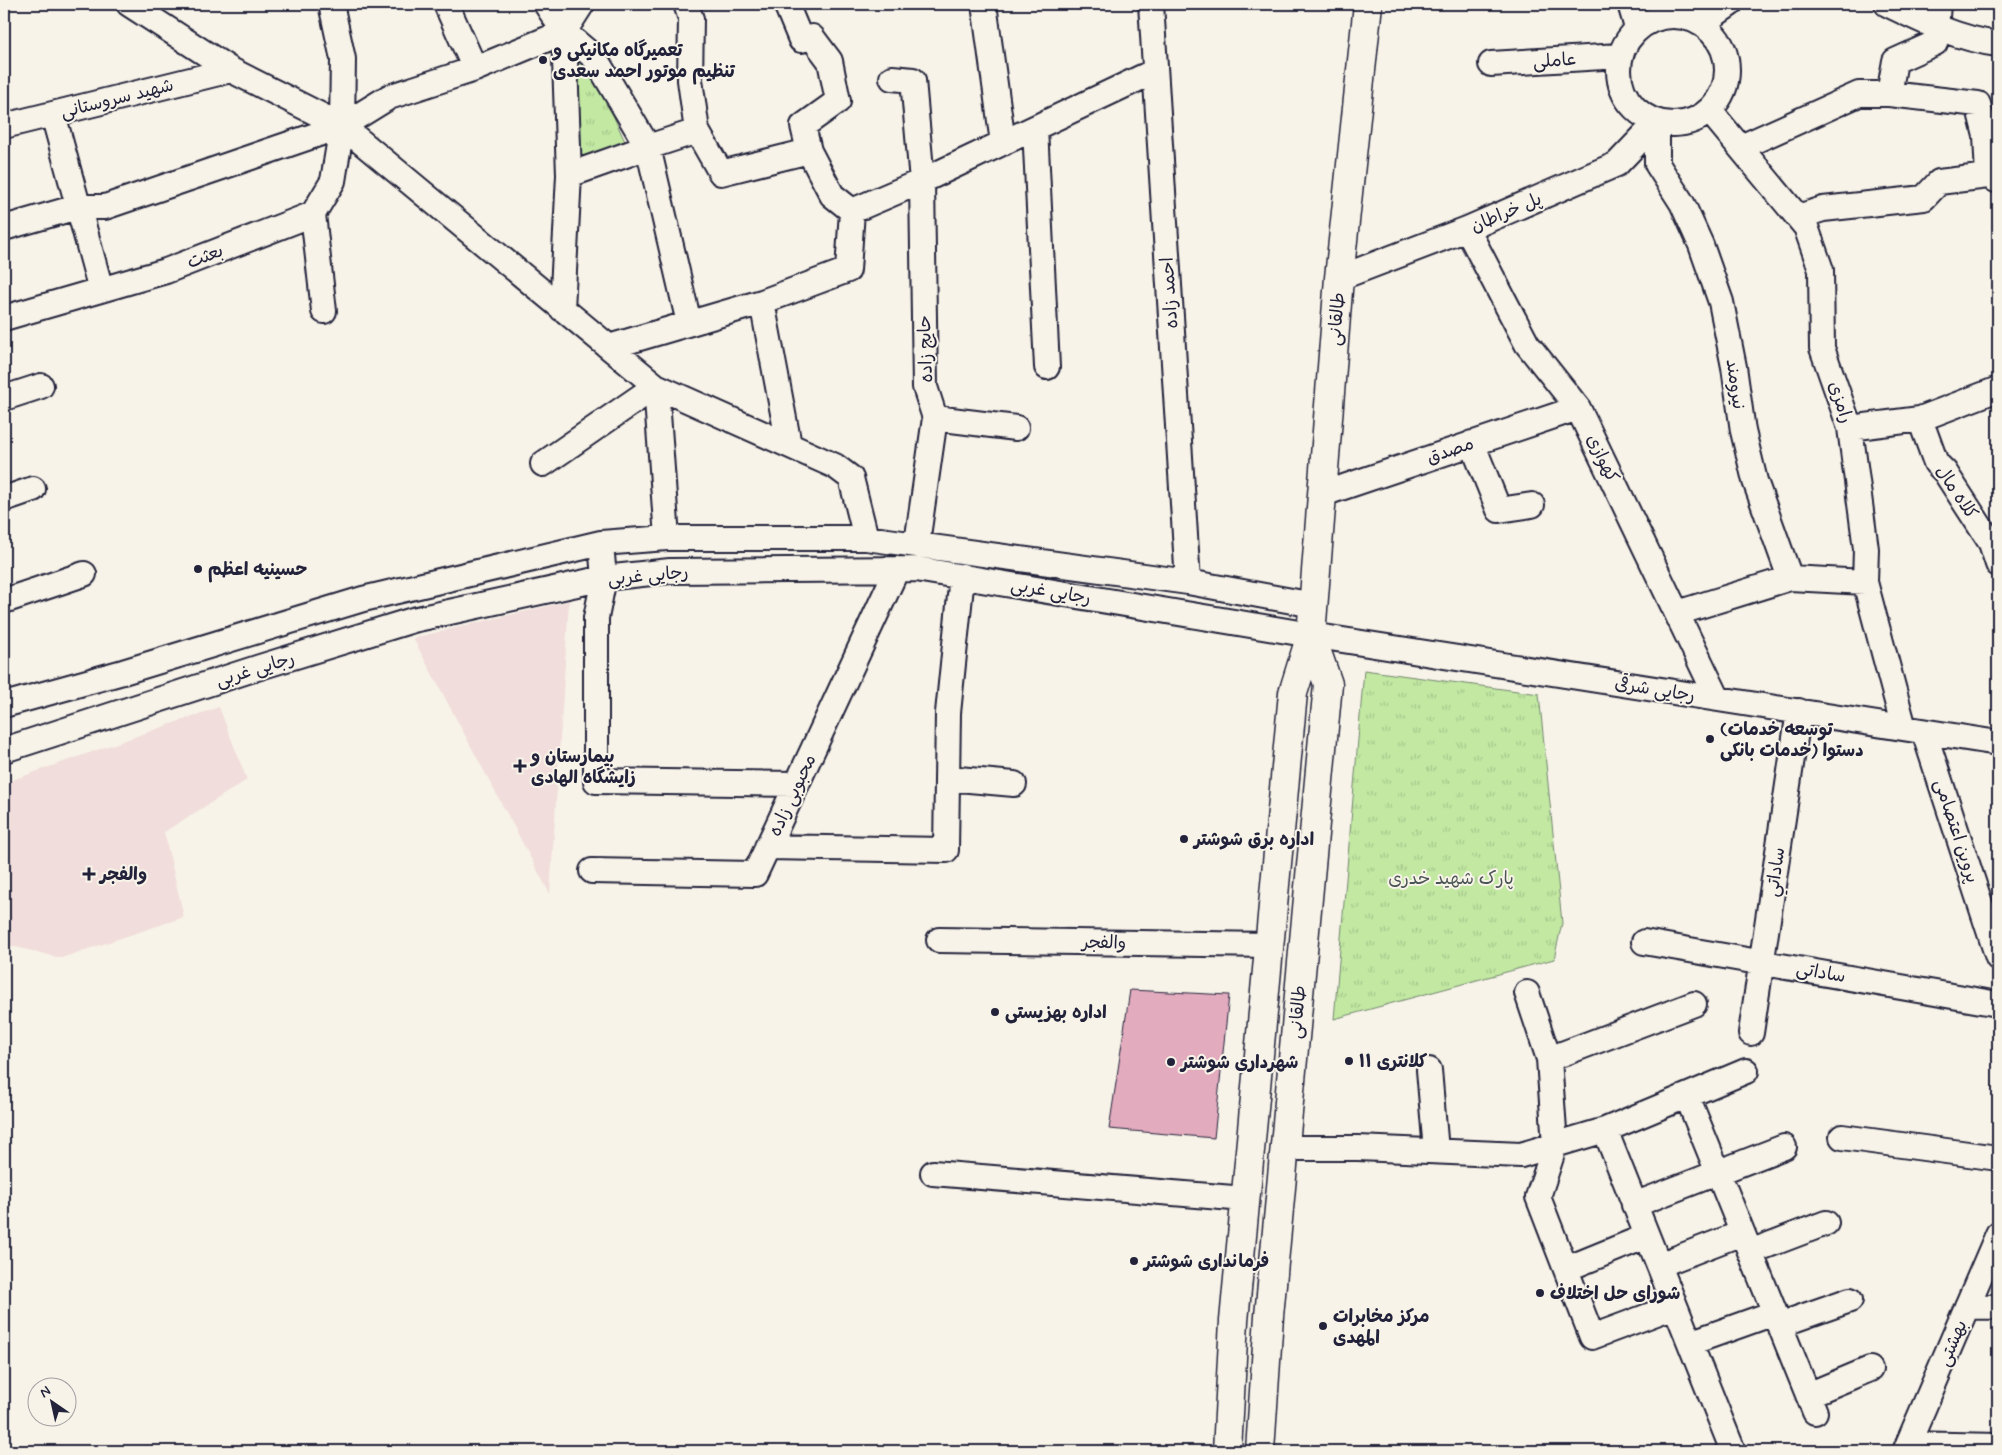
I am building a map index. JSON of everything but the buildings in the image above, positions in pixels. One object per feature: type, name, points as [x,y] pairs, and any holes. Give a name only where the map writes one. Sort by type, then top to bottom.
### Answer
[{"type":"main road","name":"طالقانی","points":[[1228,1451],[1234,1321],[1293,693],[1311,635],[1340,278],[1368,4]]},
{"type":"main road","name":"طالقانی","points":[[1260,1451],[1269,1316],[1328,684],[1311,635]]},
{"type":"street","points":[[129,4],[231,70],[342,126],[656,386],[835,466],[851,478],[866,538]]},
{"type":"street","points":[[324,310],[313,214],[333,181],[342,126],[343,59],[331,4]]},
{"type":"street","points":[[446,4],[475,69]]},
{"type":"street","points":[[546,4],[564,32],[594,58],[648,147],[689,323]]},
{"type":"street","points":[[4,228],[77,207],[105,207],[342,126],[389,97],[475,69],[564,32],[582,4]]},
{"type":"street","points":[[686,4],[691,19],[690,80],[697,131],[721,173],[808,152]]},
{"type":"street","points":[[786,4],[801,40],[812,37],[830,61],[838,101],[803,126],[808,152],[832,195],[852,211]]},
{"type":"street","points":[[984,4],[1003,143]]},
{"type":"street","name":"احمد زاده","points":[[1151,4],[1188,582]]},
{"type":"street","points":[[1630,4],[1637,28]]},
{"type":"street","points":[[1703,24],[1730,4]]},
{"type":"street","points":[[1887,4],[1935,28],[1984,42],[1998,44]]},
{"type":"street","points":[[1889,94],[1895,61],[1935,43],[1938,4]]},
{"type":"street","points":[[1669,15],[1687,16],[1703,24],[1715,35],[1724,49],[1727,65],[1723,90],[1709,110],[1694,120],[1675,124],[1657,122],[1642,115],[1630,104],[1621,89],[1618,73],[1620,56],[1626,41],[1637,28],[1652,19],[1669,15]]},
{"type":"street","points":[[562,309],[569,175],[564,32]]},
{"type":"street","name":"عاملی","points":[[1491,64],[1620,56]]},
{"type":"street","name":"شهید سروستانی","points":[[4,126],[231,70]]},
{"type":"street","points":[[852,211],[922,181],[1156,71]]},
{"type":"street","name":"حایج زاده","points":[[892,78],[913,80],[922,181],[925,386],[935,418],[917,543]]},
{"type":"street","points":[[1741,147],[1859,94],[1889,94],[1978,104],[1986,136],[1993,179],[1939,182],[1924,198],[1823,209],[1798,217]]},
{"type":"street","name":"رامزی","points":[[1709,110],[1806,227],[1821,270],[1822,348],[1850,428],[1866,549],[1865,582],[1914,730]]},
{"type":"street","points":[[53,114],[101,290]]},
{"type":"street","name":"پل خراطان","points":[[1340,278],[1467,229],[1617,164],[1657,122]]},
{"type":"street","name":"نیرومند","points":[[1657,122],[1658,164],[1682,203],[1701,245],[1721,302],[1734,367],[1743,431],[1755,481],[1790,578]]},
{"type":"street","points":[[1035,128],[1047,367]]},
{"type":"street","points":[[569,175],[697,131]]},
{"type":"street","points":[[609,347],[762,302],[848,270],[852,211]]},
{"type":"street","name":"بعثت","points":[[4,318],[166,271],[313,214]]},
{"type":"street","name":"کهوازی","points":[[1467,229],[1527,344],[1578,408],[1718,699]]},
{"type":"street","points":[[762,302],[789,445]]},
{"type":"street","points":[[4,398],[41,386]]},
{"type":"street","points":[[543,464],[656,386]]},
{"type":"street","points":[[656,386],[667,538]]},
{"type":"street","points":[[1850,428],[1920,419],[1998,389]]},
{"type":"street","name":"مصدق","points":[[1322,494],[1578,408]]},
{"type":"street","points":[[935,418],[1016,428]]},
{"type":"street","name":"کلاه مال","points":[[1920,419],[1936,463],[1945,472],[1996,548]]},
{"type":"street","points":[[1472,443],[1499,510],[1532,505]]},
{"type":"street","points":[[4,499],[33,489]]},
{"type":"street","name":"رجایی غربی","points":[[4,705],[122,672],[363,599],[601,543],[667,538],[866,538],[917,543],[1188,582],[1314,605]]},
{"type":"street","points":[[601,543],[604,578],[596,618],[596,781],[797,784]]},
{"type":"street","name":"محبوبی زاده","points":[[592,871],[755,874],[897,569]]},
{"type":"street","name":"رجایی غربی","points":[[4,750],[250,670],[413,620],[604,578],[670,571],[916,569],[1311,635]]},
{"type":"street","points":[[4,601],[84,574]]},
{"type":"street","points":[[767,847],[946,850],[948,713],[962,576]]},
{"type":"street","points":[[1677,613],[1790,578],[1865,582]]},
{"type":"street","name":"رجایی شرقی","points":[[1311,635],[1998,743]]},
{"type":"street","name":"ساداتي","points":[[1751,1033],[1799,711]]},
{"type":"street","name":"پروین اعتصامی","points":[[1914,730],[1998,958]]},
{"type":"street","points":[[947,778],[1014,784]]},
{"type":"street","name":"والفجر","points":[[939,940],[1270,944]]},
{"type":"street","name":"ساداتی","points":[[1644,942],[1998,1004]]},
{"type":"street","points":[[1527,992],[1549,1059],[1555,1145],[1538,1197],[1592,1337],[1675,1306]]},
{"type":"street","points":[[1549,1059],[1694,1004]]},
{"type":"street","points":[[1429,1070],[1436,1151]]},
{"type":"street","points":[[1285,1148],[1521,1155],[1605,1130],[1746,1071]]},
{"type":"street","points":[[1686,1096],[1811,1404],[1870,1369]]},
{"type":"street","points":[[1605,1130],[1733,1451]]},
{"type":"street","points":[[1842,1137],[1998,1158]]},
{"type":"street","points":[[1634,1205],[1784,1147]]},
{"type":"street","points":[[933,1173],[1245,1199]]},
{"type":"street","points":[[1658,1265],[1826,1222]]},
{"type":"street","name":"بهشتی","points":[[1907,1447],[1998,1234]]},
{"type":"street","points":[[1566,1269],[1647,1236]]},
{"type":"street","points":[[1690,1343],[1850,1300]]},
{"type":"street","points":[[1967,1306],[1998,1307]]},
{"type":"street","points":[[1907,1447],[1998,1446]]},
{"type":"shaded area","name":"بیمارستان و زایشگاه الهادی","points":[[569,601],[550,894],[413,638]]},
{"type":"shaded area","name":"والفجر","points":[[219,707],[247,780],[164,832],[184,917],[61,958],[4,944],[4,783]]},
{"type":"green space","points":[[582,61],[594,73],[627,146],[581,160],[573,65]]},
{"type":"green space","name":"پارک شهید خدری","points":[[1364,670],[1539,694],[1562,923],[1554,959],[1334,1019]]},
{"type":"place","name":"تعمیرگاه مکانیکی و تنظیم موتور احمد سعدی","points":[[543,60]]},
{"type":"place","name":"حسینیه اعظم","points":[[198,569]]},
{"type":"place","name":"(توسعه خدمات دستوا (خدمات بانکی","points":[[1710,739]]},
{"type":"place","name":"بیمارستان و زایشگاه الهادی","points":[[520,766]]},
{"type":"place","name":"اداره برق شوشتر","points":[[1184,839]]},
{"type":"place","name":"والفجر","points":[[89,874]]},
{"type":"place","name":"اداره بهزیستی","points":[[995,1012]]},
{"type":"place","name":"کلانتری ۱۱","points":[[1349,1061]]},
{"type":"place","name":"شهرداری شوشتر","points":[[1171,1062]]},
{"type":"place","name":"فرمانداری شوشتر","points":[[1134,1261]]},
{"type":"place","name":"شورای حل اختلاف","points":[[1540,1293]]},
{"type":"place","name":"مرکز مخابرات المهدی","points":[[1323,1326]]}]
